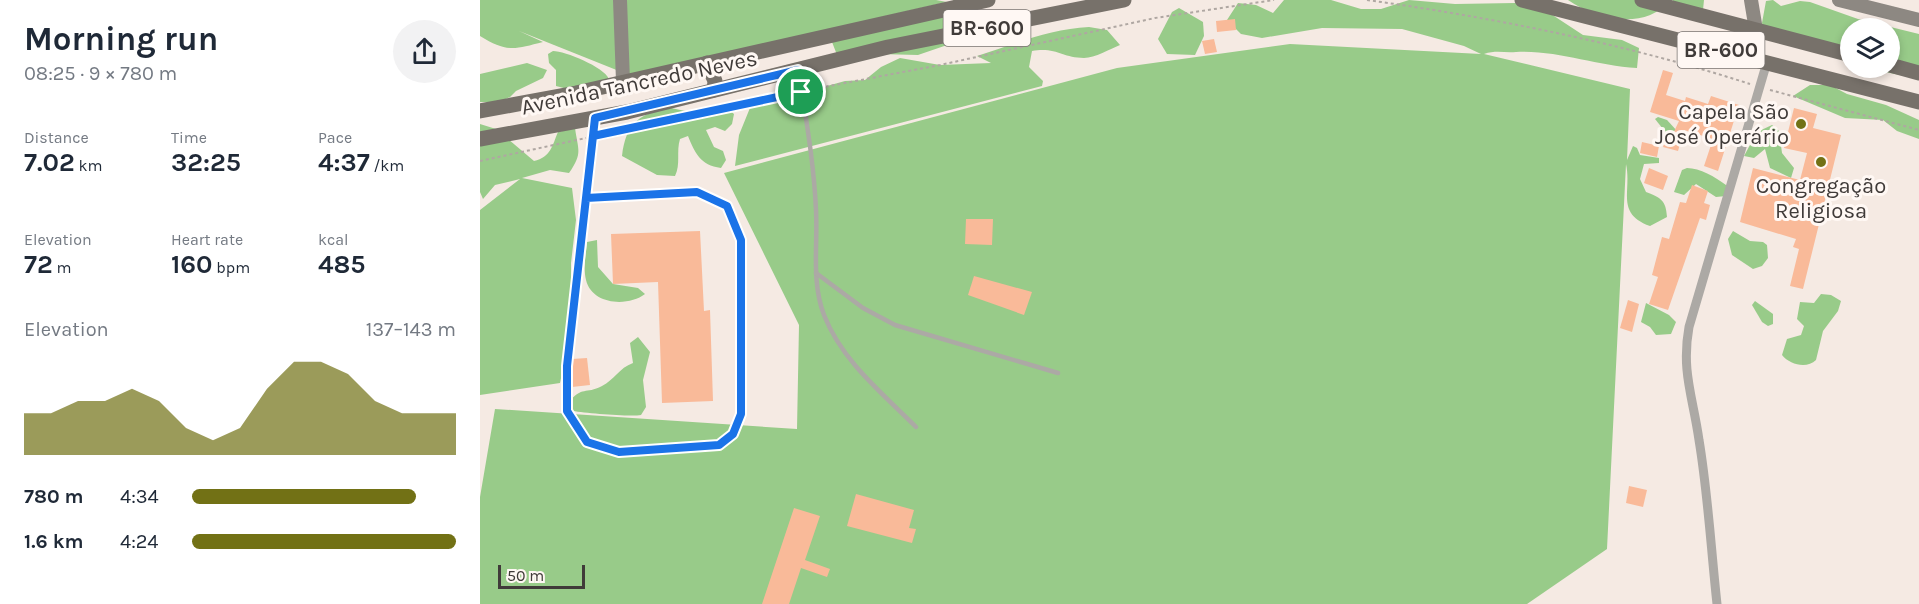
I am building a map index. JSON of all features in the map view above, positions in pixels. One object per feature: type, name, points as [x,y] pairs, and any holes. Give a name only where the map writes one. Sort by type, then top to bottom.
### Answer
[{"type":"main road","name":"Avenida Tancredo Neves","points":[[480,111],[576,93],[983,0]]},
{"type":"main road","name":"Avenida Tancredo Neves","points":[[480,140],[595,118],[888,47],[1124,0]]},
{"type":"main road","name":"BR-600","points":[[1522,0],[1919,102]]},
{"type":"main road","name":"BR-600","points":[[1642,0],[1840,52]]},
{"type":"main road","points":[[707,63],[715,81],[714,90]]},
{"type":"main road","points":[[1900,68],[1919,73]]},
{"type":"main road","points":[[480,121],[529,110],[576,93]]},
{"type":"street","points":[[620,0],[623,81]]},
{"type":"street","points":[[1751,0],[1756,30]]},
{"type":"street","points":[[1839,0],[1919,20]]},
{"type":"street","points":[[1717,604],[1699,440],[1685,368],[1685,349],[1695,305],[1767,62]]},
{"type":"lane","points":[[798,70],[813,165],[816,212],[815,273],[824,314],[851,362],[916,427]]},
{"type":"lane","points":[[586,198],[697,192],[727,206],[741,240],[741,414],[733,434],[719,445],[619,452],[587,442],[567,411],[567,366],[595,118]]},
{"type":"lane","points":[[815,273],[863,308],[895,325],[1058,373]]},
{"type":"path","points":[[480,161],[1155,18],[1274,0]]},
{"type":"path","points":[[1367,0],[1487,18],[1686,63],[1752,84]]},
{"type":"path","points":[[1763,88],[1919,130]]},
{"type":"green space","points":[[480,0],[936,0],[947,2],[629,75],[519,31],[543,42],[511,48],[489,41],[480,36]]},
{"type":"green space","points":[[953,0],[974,0],[961,37],[953,43],[918,55],[878,54],[839,60],[832,42],[953,4]]},
{"type":"green space","points":[[1284,0],[1331,0],[1361,9],[1381,9],[1409,0],[1455,4],[1515,3],[1551,14],[1583,35],[1622,40],[1639,48],[1637,68],[1547,53],[1496,52],[1484,54],[1630,89],[1627,160],[1633,146],[1637,148],[1640,155],[1659,158],[1659,163],[1644,164],[1640,179],[1646,192],[1662,200],[1666,211],[1667,217],[1650,226],[1632,215],[1629,208],[1626,164],[1607,549],[1527,604],[480,604],[480,497],[495,409],[797,429],[799,325],[724,173],[1117,68],[1290,44],[1481,54],[1464,46],[1402,29],[1322,28],[1262,38],[1241,34],[1227,20],[1238,3],[1256,5],[1273,13]]},
{"type":"green space","points":[[1568,0],[1670,0],[1660,10],[1648,16],[1620,19],[1593,13]]},
{"type":"green space","points":[[1673,0],[1704,0],[1703,10],[1672,5]]},
{"type":"green space","points":[[1773,0],[1781,6],[1800,1],[1810,2],[1855,18],[1840,18],[1840,59],[1765,33],[1762,23],[1766,1]]},
{"type":"green space","points":[[1179,8],[1203,22],[1204,36],[1195,55],[1167,54],[1158,39],[1172,12]]},
{"type":"green space","points":[[1089,27],[1107,30],[1120,45],[1088,58],[1048,50],[1032,51],[1029,67],[1043,81],[1042,86],[735,166],[739,135],[754,98],[792,106],[827,86],[845,81],[865,80],[881,67],[900,58],[940,65],[991,63],[977,56],[1046,34]]},
{"type":"green space","points":[[1900,29],[1919,34],[1919,76],[1900,75]]},
{"type":"green space","points":[[553,51],[584,60],[606,74],[609,79],[575,91],[556,86],[556,70],[549,63],[548,54]]},
{"type":"green space","points":[[527,63],[547,70],[543,78],[499,102],[480,102],[480,74]]},
{"type":"green space","points":[[1810,85],[1830,85],[1847,94],[1886,105],[1919,120],[1919,139],[1897,131],[1883,120],[1845,118],[1793,96]]},
{"type":"green space","points":[[671,108],[709,116],[727,108],[734,114],[732,124],[725,131],[715,127],[706,130],[714,147],[723,151],[726,160],[721,168],[703,161],[693,148],[688,136],[680,139],[675,176],[657,175],[622,156],[627,135],[636,122],[650,113]]},
{"type":"green space","points":[[1658,117],[1667,120],[1678,132],[1671,139],[1655,119]]},
{"type":"green space","points":[[480,124],[496,129],[534,161],[547,154],[558,132],[575,128],[578,156],[569,173],[550,170],[522,178],[572,188],[576,220],[571,263],[571,330],[560,383],[480,395],[480,210],[520,179],[495,185],[483,199],[480,192]]},
{"type":"green space","points":[[1772,125],[1779,131],[1782,153],[1794,168],[1791,178],[1770,168],[1765,149],[1754,158],[1744,156],[1757,132]]},
{"type":"green space","points":[[1687,168],[1702,171],[1726,185],[1726,196],[1716,197],[1696,184],[1684,195],[1674,192],[1682,170]]},
{"type":"green space","points":[[1733,231],[1750,241],[1763,242],[1767,245],[1768,258],[1762,266],[1753,269],[1732,255],[1728,239]]},
{"type":"green space","points":[[597,240],[598,267],[613,284],[638,288],[645,294],[620,302],[595,295],[586,280],[585,261],[587,242]]},
{"type":"green space","points":[[1821,294],[1831,295],[1841,301],[1838,311],[1823,331],[1816,360],[1803,365],[1794,363],[1782,355],[1787,339],[1801,335],[1804,326],[1797,319],[1800,302],[1814,303]]},
{"type":"green space","points":[[1755,301],[1773,314],[1773,324],[1768,326],[1762,322],[1752,305]]},
{"type":"green space","points":[[1646,303],[1669,315],[1676,322],[1671,334],[1656,335],[1650,327],[1641,322]]},
{"type":"green space","points":[[638,337],[650,352],[643,380],[646,407],[641,415],[573,411],[568,403],[577,394],[602,386],[633,363],[630,343]]},
{"type":"building","points":[[1235,19],[1236,30],[1217,32],[1216,21]]},
{"type":"building","points":[[1214,39],[1217,52],[1205,54],[1202,41]]},
{"type":"building","points":[[1663,70],[1673,73],[1666,95],[1685,101],[1686,97],[1708,104],[1711,96],[1739,105],[1718,171],[1704,166],[1713,139],[1684,130],[1678,151],[1663,147],[1666,138],[1670,140],[1679,121],[1650,112]]},
{"type":"building","points":[[1794,108],[1817,114],[1813,128],[1841,135],[1803,289],[1790,286],[1799,249],[1793,247],[1796,239],[1740,222],[1753,168],[1800,180],[1807,153],[1784,148]]},
{"type":"building","points":[[1642,142],[1659,146],[1657,157],[1640,153]]},
{"type":"building","points":[[1649,168],[1668,176],[1663,190],[1644,183]]},
{"type":"building","points":[[1692,185],[1708,191],[1704,203],[1710,205],[1706,220],[1700,218],[1668,310],[1649,304],[1658,277],[1652,275],[1662,237],[1669,239],[1680,202],[1686,203]]},
{"type":"building","points":[[966,219],[993,219],[992,245],[965,244]]},
{"type":"building","points":[[700,231],[704,311],[710,310],[713,401],[662,403],[658,282],[613,284],[611,234]]},
{"type":"building","points":[[974,276],[1032,292],[1024,315],[968,295]]},
{"type":"building","points":[[1628,300],[1639,304],[1632,332],[1620,328]]},
{"type":"building","points":[[587,358],[590,385],[572,387],[572,359]]},
{"type":"building","points":[[1629,486],[1647,490],[1643,507],[1626,503]]},
{"type":"building","points":[[856,494],[914,510],[909,528],[916,529],[912,543],[847,526]]},
{"type":"building","points":[[794,508],[820,516],[805,560],[830,569],[827,577],[801,568],[789,604],[762,604]]},
{"type":"place","name":"Capela São José Operário","points":[[1801,124]]},
{"type":"place","name":"Congregação Religiosa","points":[[1821,162]]},
{"type":"route","points":[[801,92],[593,136],[586,198],[579,263],[567,366],[567,411],[587,442],[619,452],[719,445],[733,434],[741,414],[741,240],[727,206],[697,192],[586,198],[595,118],[798,70],[801,92]]}]
